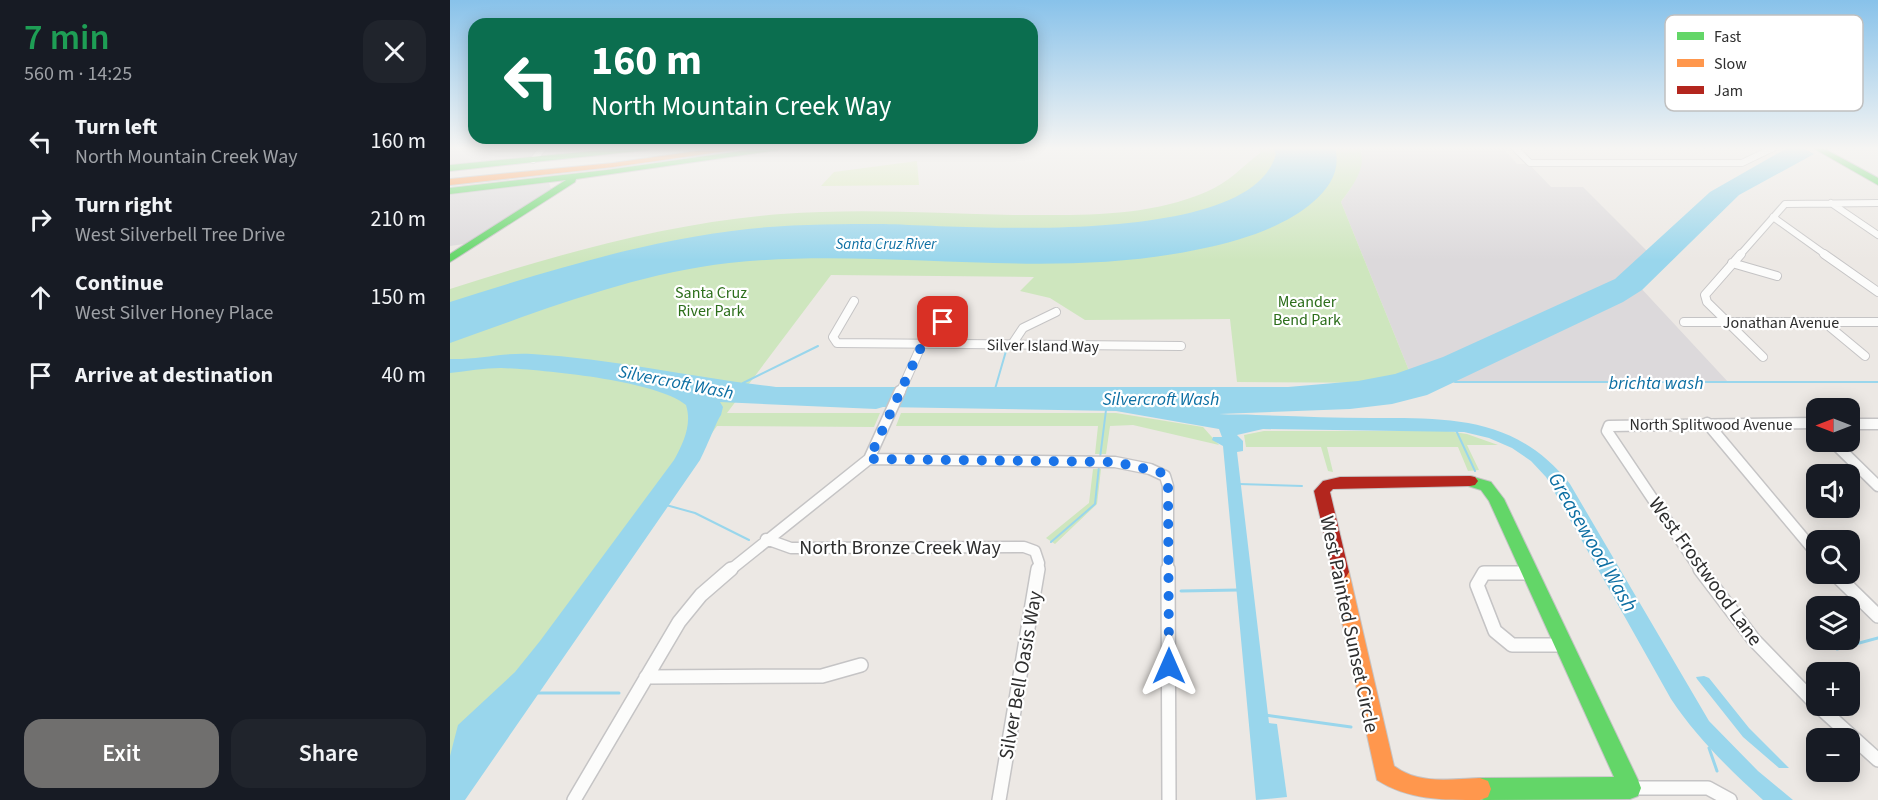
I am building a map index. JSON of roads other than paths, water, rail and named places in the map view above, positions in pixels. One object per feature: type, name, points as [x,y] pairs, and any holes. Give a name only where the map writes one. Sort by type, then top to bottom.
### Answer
[{"type":"main road","points":[[450,191],[501,185]]},
{"type":"main road","points":[[450,259],[563,185]]},
{"type":"main road","name":"West Painted Sunset Circle","points":[[1352,482],[1470,482],[1488,485],[1530,573],[1630,788],[1414,789],[1389,784],[1380,756],[1321,485],[1352,482]]},
{"type":"street","points":[[1831,203],[1878,235]]},
{"type":"street","points":[[1763,357],[1726,322],[1707,302],[1705,296],[1785,204],[1878,203]]},
{"type":"street","points":[[1773,217],[1878,292]]},
{"type":"street","points":[[1732,263],[1777,276]]},
{"type":"street","points":[[574,800],[679,621],[701,595],[766,539],[869,459],[922,345],[929,334],[950,315],[954,301]]},
{"type":"street","name":"Silver Island Way","points":[[854,302],[833,341],[843,344],[1181,346]]},
{"type":"street","points":[[1011,346],[1023,328],[1056,312]]},
{"type":"street","name":"Jonathan Avenue","points":[[1684,322],[1878,322]]},
{"type":"street","points":[[1824,322],[1865,356]]},
{"type":"street","points":[[1707,423],[1806,541]]},
{"type":"street","name":"North Splitwood Avenue","points":[[1606,426],[1707,423],[1806,424]]},
{"type":"street","points":[[1860,424],[1878,424]]},
{"type":"street","name":"West Frostwood Lane","points":[[1606,426],[1692,558],[1754,640],[1806,694]]},
{"type":"street","points":[[1843,452],[1878,486]]},
{"type":"street","points":[[869,459],[1115,462],[1150,469],[1166,475],[1168,486],[1169,800]]},
{"type":"street","name":"North Bronze Creek Way","points":[[766,539],[791,548],[1024,547],[1039,549]]},
{"type":"street","name":"Silver Bell Oasis Way","points":[[999,800],[1039,563],[1039,549]]},
{"type":"street","points":[[1530,573],[1484,573],[1476,585],[1495,631],[1512,645],[1563,645]]},
{"type":"street","points":[[1845,584],[1878,616]]},
{"type":"street","points":[[646,677],[822,676],[861,665]]},
{"type":"street","name":"West Frostwood Lane","points":[[1829,716],[1878,760]]},
{"type":"street","name":"West Painted Sunset Circle","points":[[1630,788],[1708,788],[1730,800]]},
{"type":"water","name":"Santa Cruz River","points":[[1252,185],[1328,185],[1313,202],[1289,219],[1248,237],[1205,248],[1146,258],[1087,263],[1027,264],[848,258],[729,263],[693,268],[587,295],[450,343],[450,302],[598,258],[710,234],[782,226],[833,224],[1036,228],[1100,225],[1162,218],[1215,205]]},
{"type":"water","points":[[1722,185],[1757,185],[1739,195],[1642,290],[1623,302],[1427,395],[1392,404],[1350,409],[1219,414],[1454,421],[1504,433],[1527,445],[1549,462],[1570,484],[1709,721],[1758,771],[1793,800],[1763,800],[1726,765],[1692,727],[1671,699],[1546,477],[1531,461],[1512,448],[1489,438],[1464,432],[1263,429],[1237,435],[1243,441],[1243,451],[1237,452],[1269,723],[1277,724],[1287,797],[1256,800],[1223,446],[1212,440],[1213,437],[1222,437],[1219,429],[1116,411],[883,407],[876,409],[720,402],[723,407],[721,415],[700,460],[465,800],[450,800],[450,756],[458,725],[515,672],[674,460],[684,440],[688,412],[686,405],[671,396],[625,383],[520,369],[495,368],[450,373],[450,359],[522,354],[563,356],[776,387],[1288,387],[1358,381],[1395,374],[1443,357],[1615,279],[1710,192]]},
{"type":"water","points":[[1696,677],[1709,678],[1749,728],[1789,768],[1779,768],[1743,737]]},
{"type":"waterway","name":"Silvercroft Wash","points":[[743,383],[818,346]]},
{"type":"waterway","points":[[995,389],[1006,351]]},
{"type":"waterway","name":"brichta wash","points":[[1455,382],[1878,382]]},
{"type":"waterway","name":"Silvercroft Wash","points":[[1100,458],[1106,410]]},
{"type":"waterway","points":[[1455,428],[1475,471]]},
{"type":"waterway","points":[[1051,542],[1095,504],[1099,466]]},
{"type":"waterway","points":[[1239,484],[1302,486]]},
{"type":"waterway","points":[[666,505],[695,513],[749,540]]},
{"type":"waterway","points":[[1181,591],[1238,590]]},
{"type":"waterway","points":[[1860,643],[1878,638]]},
{"type":"waterway","points":[[538,693],[619,693]]},
{"type":"waterway","points":[[1265,715],[1351,727]]},
{"type":"waterway","points":[[1709,748],[1717,771]]},
{"type":"park label","name":"Santa Cruz River Park","points":[[711,301]]},
{"type":"park label","name":"Meander Bend Park","points":[[1307,310]]},
{"type":"water label","name":"Greasewood Wash","points":[[1593,542]]}]
